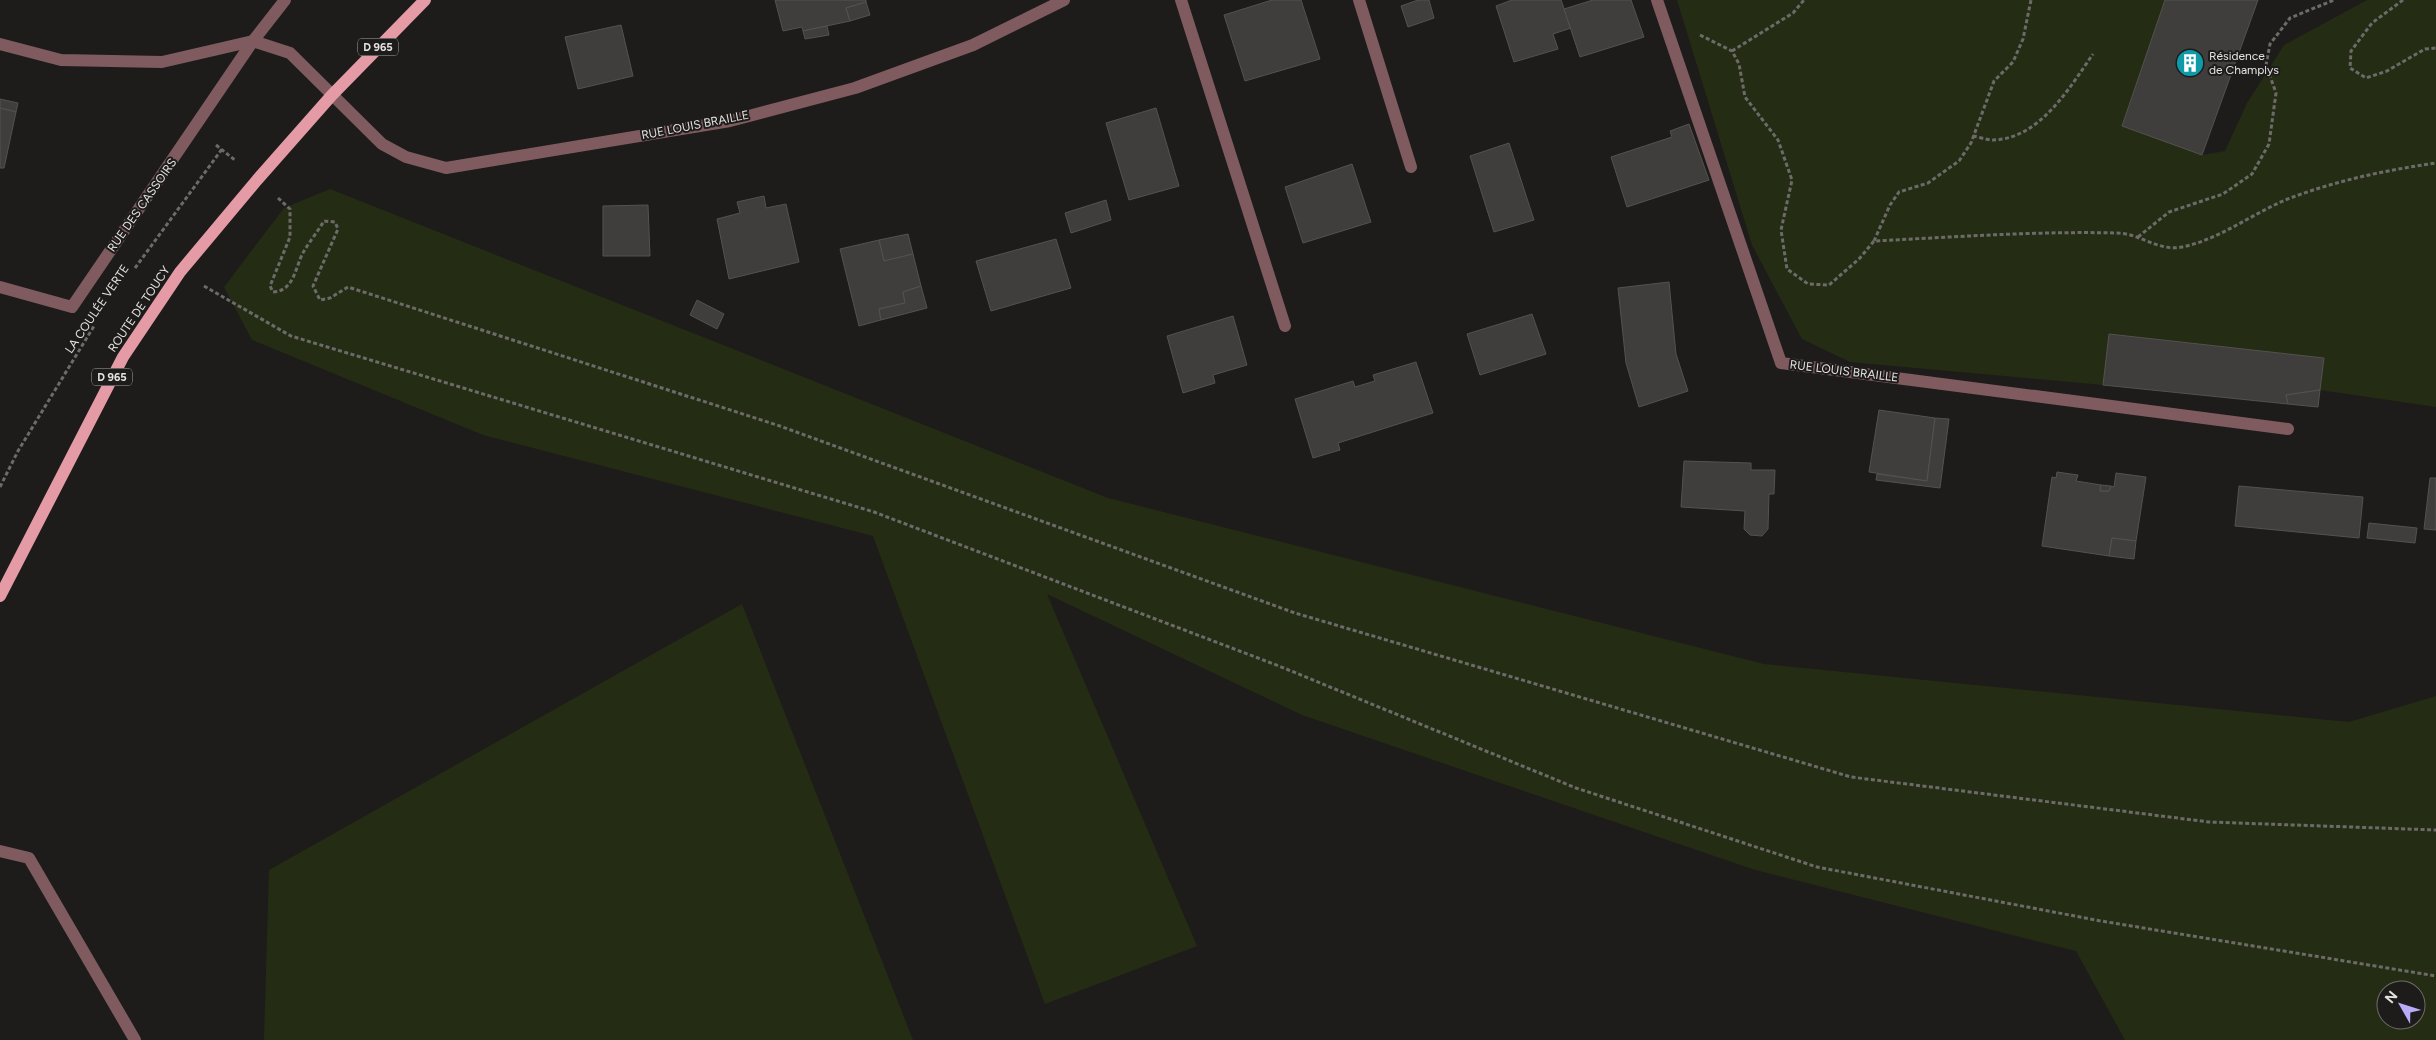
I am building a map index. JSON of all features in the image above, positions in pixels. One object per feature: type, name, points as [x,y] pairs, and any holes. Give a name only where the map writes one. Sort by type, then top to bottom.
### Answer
[{"type":"main road","name":"D 965","points":[[332,95],[425,0]]},
{"type":"main road","name":"ROUTE DE TOUCY","points":[[0,596],[123,357],[180,272],[257,180],[332,95]]},
{"type":"street","points":[[0,44],[61,60],[162,62],[253,41],[284,0]]},
{"type":"street","name":"RUE LOUIS BRAILLE","points":[[253,41],[290,53],[382,144],[406,157],[446,168],[730,121],[855,88],[973,46],[1064,0]]},
{"type":"street","points":[[1181,0],[1285,326]]},
{"type":"street","points":[[1360,0],[1411,167]]},
{"type":"street","name":"RUE LOUIS BRAILLE","points":[[1658,0],[1781,363],[2288,429]]},
{"type":"street","name":"RUE DES CASSOIRS","points":[[0,287],[72,306],[253,41]]},
{"type":"street","points":[[0,851],[29,858],[135,1040]]},
{"type":"path","points":[[1732,51],[1793,12],[1804,0]]},
{"type":"path","points":[[1698,34],[1732,51],[1739,64],[1745,97],[1778,140],[1792,180],[1781,230],[1787,269],[1808,284],[1829,285],[1860,259],[1874,241],[1890,205],[1899,192],[1928,183],[1959,161],[1974,136],[1994,81],[2013,62],[2023,39],[2031,0]]},
{"type":"path","points":[[2138,237],[2169,212],[2223,194],[2252,174],[2269,144],[2276,94],[2266,66],[2270,44],[2290,18],[2334,0]]},
{"type":"path","points":[[2403,0],[2372,23],[2351,51],[2350,68],[2366,78],[2387,71],[2425,49],[2436,48]]},
{"type":"path","points":[[1974,136],[1993,140],[2020,133],[2048,113],[2093,54]]},
{"type":"path","name":"LA COULÉE VERTE","points":[[130,275],[222,149]]},
{"type":"path","points":[[1874,241],[2072,232],[2130,233],[2157,245],[2180,248],[2210,238],[2292,198],[2380,171],[2436,163]]},
{"type":"path","points":[[257,180],[290,209],[290,237],[270,286],[273,292],[281,291],[291,282],[303,252],[324,222],[329,220],[335,222],[338,229],[313,286],[320,300],[330,298],[348,287],[777,425],[1295,613],[1851,777],[2209,822],[2436,830]]},
{"type":"path","points":[[180,272],[291,336],[874,512],[1279,666],[1576,788],[1817,867],[2101,921],[2436,976]]},
{"type":"path","name":"LA COULÉE VERTE","points":[[0,487],[18,451],[97,322]]},
{"type":"green space","points":[[1677,0],[2165,0],[2122,126],[2202,155],[2225,151],[2247,103],[2284,45],[2367,0],[2436,0],[2436,407],[2320,390],[2324,358],[2110,334],[2103,385],[1850,362],[1802,339],[1752,245]]},
{"type":"green space","points":[[330,189],[1108,498],[1764,664],[2349,722],[2436,696],[2436,1040],[2125,1040],[2076,951],[1755,870],[1302,715],[1047,594],[1197,946],[1045,1004],[873,536],[483,435],[252,340],[224,287],[284,208]]},
{"type":"green space","points":[[742,604],[913,1040],[264,1040],[269,870]]},
{"type":"building","points":[[775,0],[866,0],[866,2],[846,8],[850,21],[803,31],[802,27],[783,31]]},
{"type":"building","points":[[1272,0],[1301,0],[1320,59],[1245,81],[1224,15]]},
{"type":"building","points":[[1418,0],[1429,0],[1434,18],[1408,27],[1401,6]]},
{"type":"building","points":[[1512,0],[1561,0],[1571,28],[1553,34],[1558,49],[1514,62],[1496,6]]},
{"type":"building","points":[[1593,0],[1631,0],[1644,37],[1580,57],[1564,9]]},
{"type":"building","name":"Résidence de Champlys","points":[[2165,0],[2258,0],[2202,155],[2122,126]]},
{"type":"building","points":[[866,2],[870,15],[850,21],[846,8]]},
{"type":"building","points":[[621,25],[633,76],[578,89],[565,37]]},
{"type":"building","points":[[827,26],[829,35],[805,39],[803,31]]},
{"type":"building","points":[[0,99],[18,103],[16,112],[0,108]]},
{"type":"building","points":[[0,108],[16,112],[4,168],[0,168]]},
{"type":"building","points":[[1156,108],[1179,186],[1129,200],[1106,123]]},
{"type":"building","points":[[1689,124],[1709,180],[1627,207],[1611,157],[1672,137],[1670,131]]},
{"type":"building","points":[[1509,143],[1534,220],[1494,232],[1470,156]]},
{"type":"building","points":[[1352,164],[1371,222],[1303,243],[1285,187]]},
{"type":"building","points":[[764,196],[766,208],[786,204],[799,262],[729,279],[717,219],[740,213],[737,202]]},
{"type":"building","points":[[1106,200],[1111,220],[1071,233],[1065,213]]},
{"type":"building","points":[[648,205],[650,256],[603,256],[603,206]]},
{"type":"building","points":[[908,234],[913,254],[884,261],[879,240]]},
{"type":"building","points":[[1056,239],[1071,288],[991,311],[976,261]]},
{"type":"building","points":[[879,240],[884,261],[913,254],[921,286],[903,292],[905,303],[879,309],[881,320],[859,326],[840,249]]},
{"type":"building","points":[[1669,282],[1676,354],[1688,391],[1639,407],[1626,363],[1618,288]]},
{"type":"building","points":[[921,286],[927,308],[881,320],[879,309],[905,303],[903,292]]},
{"type":"building","points":[[697,300],[724,314],[717,329],[690,315]]},
{"type":"building","points":[[1532,314],[1546,354],[1480,375],[1467,334]]},
{"type":"building","points":[[1233,316],[1247,365],[1213,375],[1215,383],[1183,393],[1167,336]]},
{"type":"building","points":[[2109,334],[2324,358],[2320,390],[2286,395],[2288,404],[2103,385]]},
{"type":"building","points":[[1416,362],[1433,413],[1338,443],[1340,450],[1313,458],[1295,399],[1353,381],[1355,387],[1375,381],[1373,375]]},
{"type":"building","points":[[2320,390],[2318,407],[2288,404],[2286,395]]},
{"type":"building","points":[[1879,410],[1935,418],[1927,481],[1869,472]]},
{"type":"building","points":[[1935,418],[1949,419],[1940,488],[1876,480],[1877,474],[1927,481]]},
{"type":"building","points":[[1684,461],[1751,463],[1751,470],[1775,470],[1774,494],[1769,494],[1768,529],[1762,536],[1750,535],[1744,529],[1745,511],[1681,507]]},
{"type":"building","points":[[2057,472],[2078,475],[2076,481],[2101,485],[2100,491],[2109,491],[2111,486],[2114,487],[2116,473],[2146,477],[2136,541],[2112,538],[2109,556],[2042,546],[2052,477],[2056,478]]},
{"type":"building","points":[[2430,478],[2436,478],[2436,530],[2424,529]]},
{"type":"building","points":[[2101,485],[2111,486],[2109,491],[2100,491]]},
{"type":"building","points":[[2239,486],[2363,497],[2359,538],[2235,526]]},
{"type":"building","points":[[2369,523],[2417,528],[2415,543],[2367,538]]},
{"type":"building","points":[[2112,538],[2136,541],[2134,559],[2109,556]]},
{"type":"place","name":"Résidence de Champlys","points":[[2190,63]]}]
